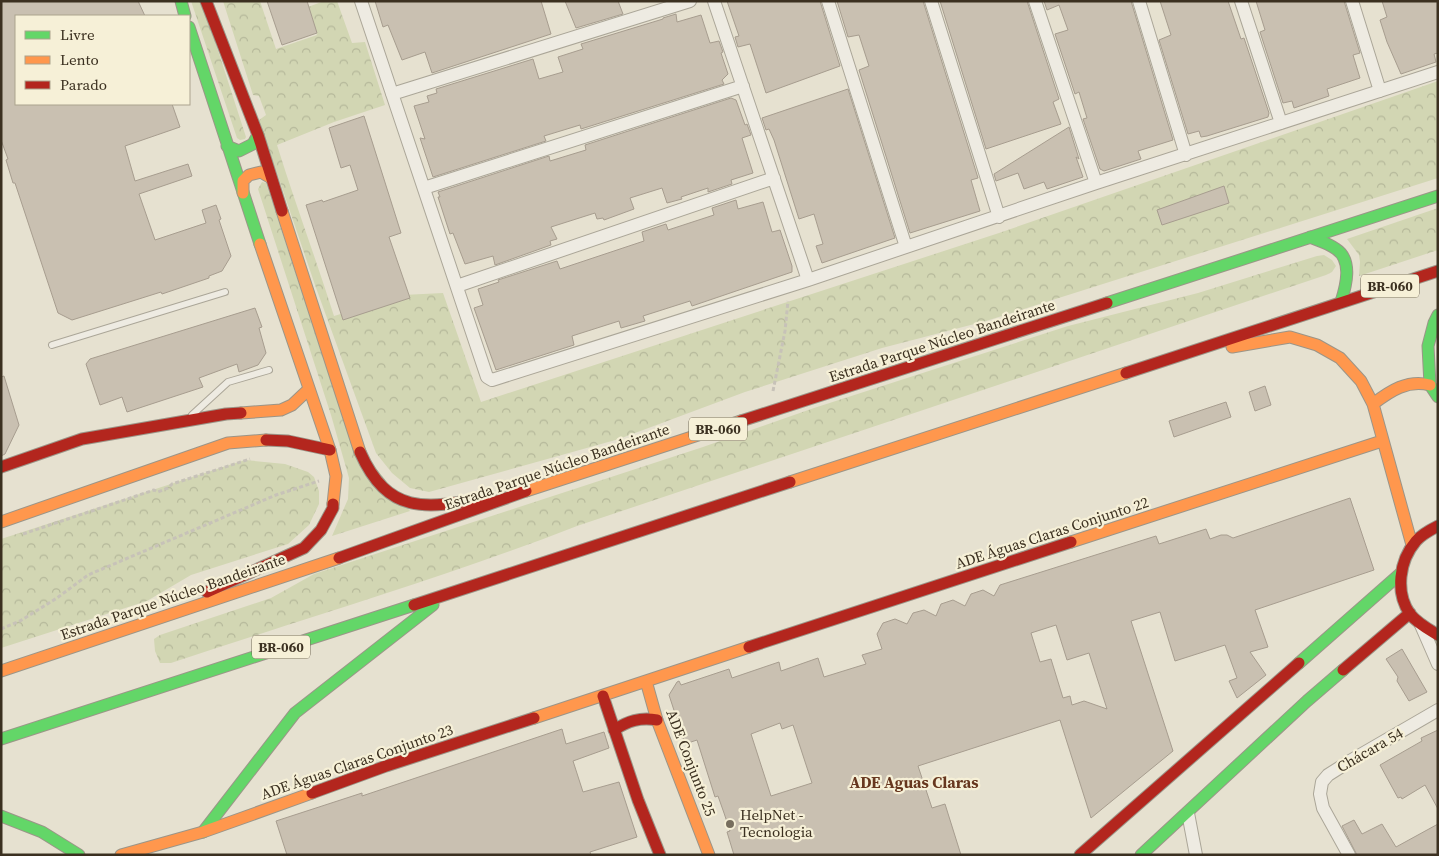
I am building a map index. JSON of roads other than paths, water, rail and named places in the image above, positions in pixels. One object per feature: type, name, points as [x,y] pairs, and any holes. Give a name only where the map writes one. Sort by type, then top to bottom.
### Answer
[{"type":"main road","points":[[181,1],[185,15]]},
{"type":"main road","points":[[206,1],[258,135],[358,448],[368,469],[379,485],[393,496],[407,502],[426,505],[462,502],[536,487]]},
{"type":"main road","points":[[168,616],[206,592],[304,548],[321,530],[333,508],[336,476],[330,450],[227,146],[190,30]]},
{"type":"main road","points":[[227,146],[239,151],[253,144],[258,135]]},
{"type":"main road","points":[[243,193],[243,181],[249,176],[261,172],[271,178]]},
{"type":"main road","name":"Estrada Parque Núcleo Bandeirante","points":[[1,671],[386,542],[536,487],[1438,196]]},
{"type":"main road","points":[[1310,237],[1333,247],[1343,255],[1346,269],[1346,285],[1341,302]]},
{"type":"main road","name":"BR-060","points":[[1,739],[1438,271]]},
{"type":"main road","points":[[1438,315],[1428,346],[1430,385],[1438,397]]},
{"type":"main road","points":[[1168,358],[1290,337],[1317,345],[1340,358],[1361,381],[1373,404],[1412,545]]},
{"type":"main road","points":[[1373,404],[1385,394],[1410,383],[1422,382],[1430,385]]},
{"type":"main road","points":[[1,522],[266,412],[281,410],[292,405],[310,389]]},
{"type":"main road","points":[[1,467],[82,439],[184,421],[227,429],[260,440],[288,441],[330,450]]},
{"type":"main road","name":"ADE Águas Claras Conjunto 22","points":[[603,696],[1382,441]]},
{"type":"main road","points":[[1438,526],[1429,529],[1412,545],[1404,559],[1400,574],[1402,594],[1410,613],[1421,625],[1438,635]]},
{"type":"main road","points":[[1080,855],[1400,574]]},
{"type":"main road","points":[[203,832],[295,713],[446,594]]},
{"type":"main road","points":[[1141,855],[1307,701],[1410,613]]},
{"type":"main road","name":"ADE Conjunto 25","points":[[646,681],[657,720],[709,855]]},
{"type":"main road","points":[[603,696],[660,855]]},
{"type":"main road","name":"ADE Águas Claras Conjunto 23","points":[[121,855],[203,832],[386,766],[603,696]]},
{"type":"main road","points":[[614,730],[635,719],[648,718],[657,720]]},
{"type":"main road","points":[[1,816],[22,823],[60,841],[79,855]]},
{"type":"street","points":[[361,1],[487,377],[492,380],[790,286],[1096,183],[1438,72]]},
{"type":"street","points":[[392,94],[690,1]]},
{"type":"street","points":[[714,1],[808,280]]},
{"type":"street","points":[[828,1],[906,247]]},
{"type":"street","points":[[931,1],[999,217]]},
{"type":"street","points":[[1035,1],[1096,183]]},
{"type":"street","points":[[1139,1],[1186,155]]},
{"type":"street","points":[[1241,1],[1281,123]]},
{"type":"street","points":[[1352,1],[1380,91]]},
{"type":"street","points":[[424,188],[743,86]]},
{"type":"street","points":[[457,286],[774,178]]},
{"type":"street","points":[[1421,625],[1438,664]]},
{"type":"street","name":"Chácara 54","points":[[1349,855],[1323,808],[1320,794],[1322,782],[1335,770],[1438,710]]},
{"type":"street","points":[[1188,813],[1196,855]]},
{"type":"lane","points":[[52,345],[225,292]]},
{"type":"lane","points":[[184,421],[228,382],[268,370]]},
{"type":"place","name":"HelpNet - Tecnologia","points":[[730,824]]},
{"type":"district","name":"ADE Aguas Claras","points":[[914,782]]}]
